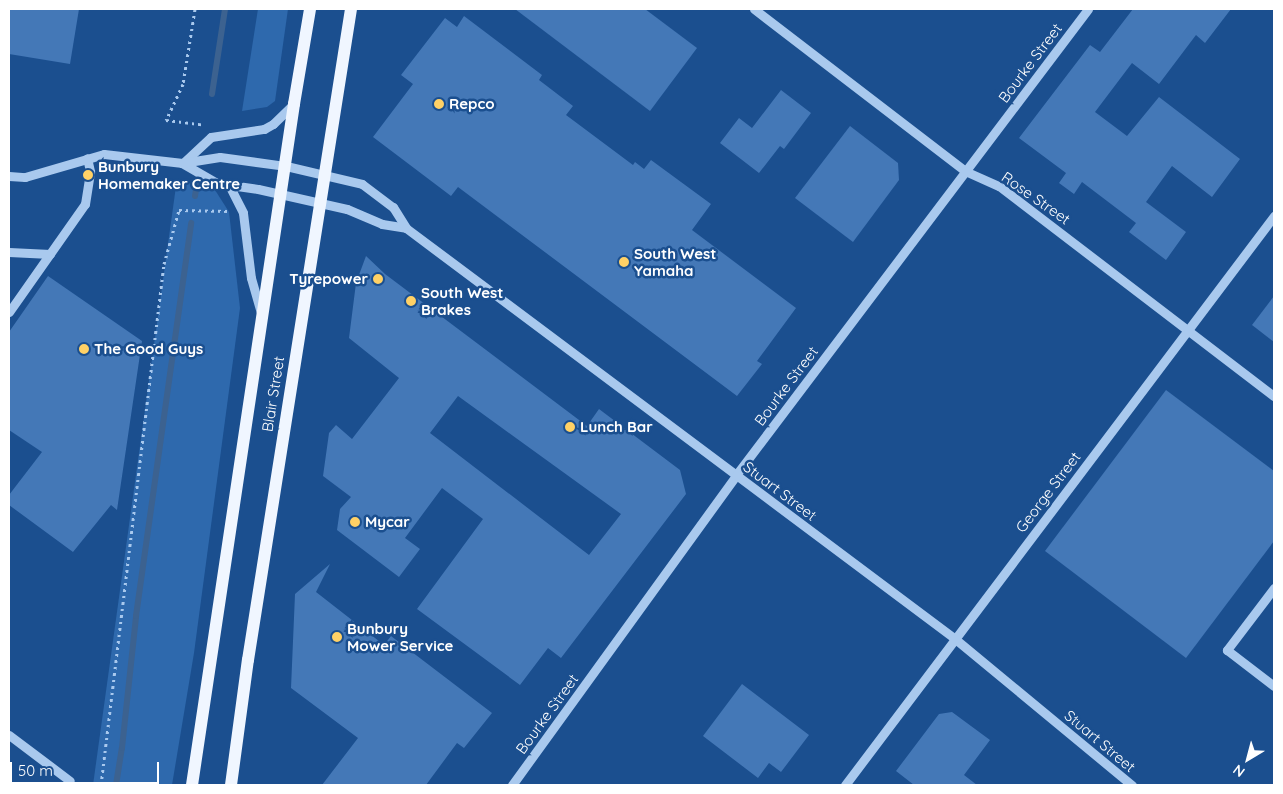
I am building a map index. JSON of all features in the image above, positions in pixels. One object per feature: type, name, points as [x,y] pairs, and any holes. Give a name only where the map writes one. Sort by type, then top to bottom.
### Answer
[{"type":"main road","name":"Blair Street","points":[[192,785],[294,104],[310,9]]},
{"type":"main road","name":"Blair Street","points":[[231,785],[248,660],[351,9]]},
{"type":"street","name":"Rose Street","points":[[754,9],[965,171],[999,186],[1190,329],[1274,396]]},
{"type":"street","name":"Bourke Street","points":[[512,785],[736,476],[1088,9]]},
{"type":"street","points":[[9,176],[25,177],[104,154],[182,163],[211,137],[264,129],[273,124],[294,104]]},
{"type":"street","name":"Stuart Street","points":[[182,163],[220,157],[286,166],[362,184],[393,207],[406,228],[954,638],[1132,785]]},
{"type":"street","points":[[9,312],[85,204],[90,171],[87,158]]},
{"type":"street","name":"Stuart Street","points":[[182,163],[216,183],[282,194],[356,211],[382,224],[406,228]]},
{"type":"street","points":[[229,185],[243,214],[251,278],[262,318]]},
{"type":"street","name":"George Street","points":[[845,785],[1274,216]]},
{"type":"street","points":[[9,252],[50,254]]},
{"type":"street","points":[[1274,588],[1227,650],[1274,686]]},
{"type":"street","points":[[9,735],[70,781]]},
{"type":"path","points":[[195,9],[183,84],[166,120],[191,125],[212,125]]},
{"type":"path","points":[[101,785],[164,264],[179,210],[216,209],[243,214]]},
{"type":"shaded area","points":[[258,9],[288,9],[275,101],[267,107],[242,111]]},
{"type":"shaded area","points":[[177,179],[215,190],[229,212],[240,308],[194,653],[172,785],[93,785]]},
{"type":"building","points":[[9,9],[79,9],[70,64],[9,54]]},
{"type":"building","points":[[515,9],[645,9],[697,48],[650,111]]},
{"type":"building","points":[[1133,9],[1231,9],[1205,43],[1196,35],[1159,84],[1132,63],[1095,112],[1127,136],[1159,97],[1240,159],[1212,197],[1172,166],[1146,202],[1186,232],[1166,260],[1129,232],[1136,223],[1082,182],[1074,194],[1059,183],[1066,173],[1019,138],[1090,45],[1100,52]]},
{"type":"building","points":[[464,16],[542,75],[539,80],[573,106],[566,115],[633,165],[635,162],[644,169],[651,160],[711,204],[692,230],[796,308],[757,361],[762,364],[737,396],[458,187],[451,196],[373,137],[413,84],[401,75],[445,18],[457,27]]},
{"type":"building","points":[[781,90],[811,113],[784,149],[780,146],[759,173],[720,143],[739,118],[752,128]]},
{"type":"building","points":[[850,126],[898,163],[899,180],[853,242],[795,198]]},
{"type":"building","points":[[366,256],[385,274],[587,426],[599,409],[680,470],[686,494],[561,658],[548,648],[520,685],[417,609],[483,519],[442,488],[405,538],[420,549],[399,577],[337,530],[340,509],[351,497],[323,476],[329,433],[336,425],[352,439],[399,378],[349,338],[356,283]],"holes":[[[458,396],[621,514],[589,555],[430,433]]]},
{"type":"building","points":[[48,276],[142,341],[117,510],[111,505],[73,552],[9,505],[9,495],[42,452],[9,430],[9,332]]},
{"type":"building","points":[[1274,296],[1274,342],[1252,325]]},
{"type":"building","points":[[1166,390],[1274,471],[1274,541],[1186,658],[1045,551]]},
{"type":"building","points":[[330,564],[316,592],[384,645],[391,636],[492,713],[464,748],[457,743],[426,785],[322,785],[358,738],[291,688],[295,594]]},
{"type":"building","points":[[742,684],[809,735],[781,772],[769,763],[758,778],[703,736]]},
{"type":"building","points":[[952,712],[990,740],[964,775],[977,785],[914,785],[896,771],[939,714]]},
{"type":"waterway","points":[[212,94],[225,9]]},
{"type":"waterway","points":[[195,196],[198,176]]},
{"type":"waterway","points":[[116,785],[122,748],[136,616],[191,223]]},
{"type":"place","name":"Repco","points":[[439,104]]},
{"type":"place","name":"Bunbury Homemaker Centre","points":[[88,175]]},
{"type":"place","name":"South West Yamaha","points":[[624,262]]},
{"type":"place","name":"Tyrepower","points":[[378,279]]},
{"type":"place","name":"South West Brakes","points":[[411,301]]},
{"type":"place","name":"The Good Guys","points":[[84,349]]},
{"type":"place","name":"Lunch Bar","points":[[570,427]]},
{"type":"place","name":"Mycar","points":[[355,522]]},
{"type":"place","name":"Bunbury Mower Service","points":[[337,637]]}]
